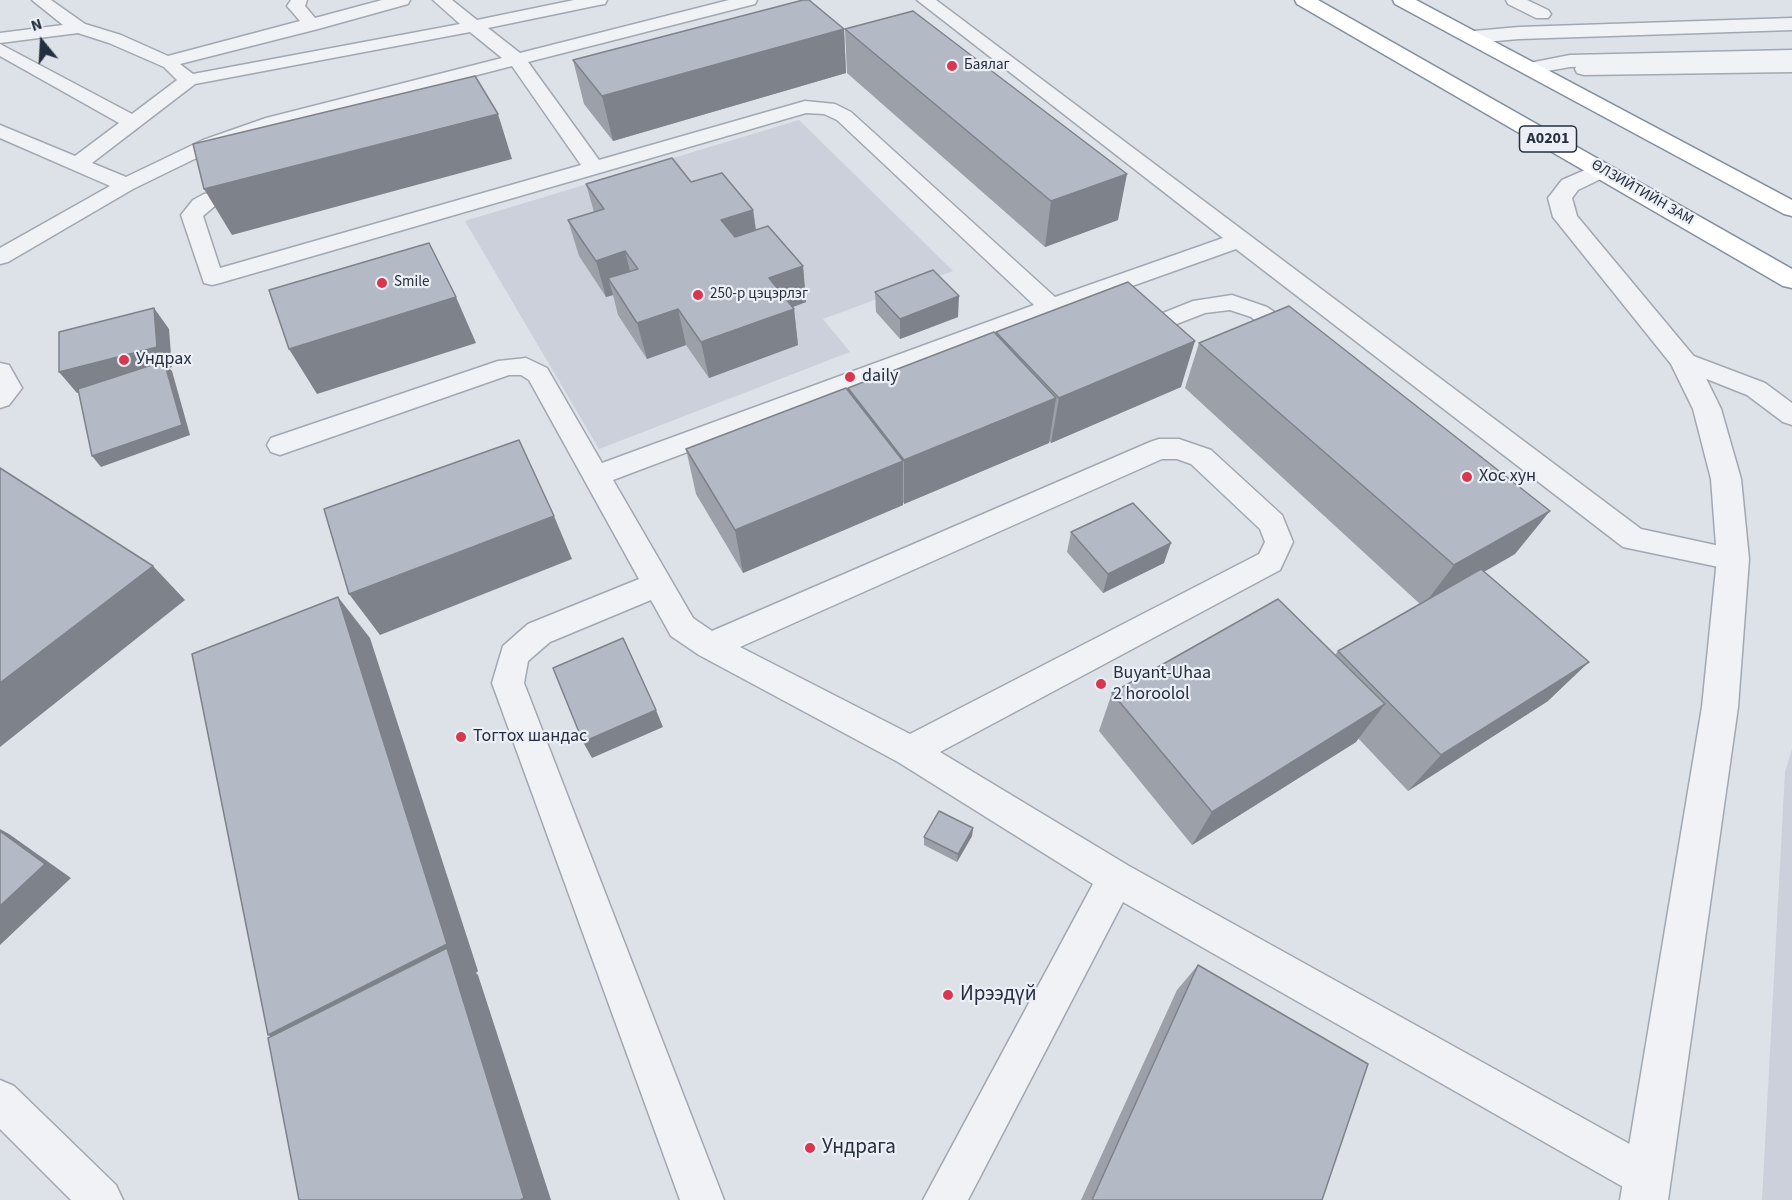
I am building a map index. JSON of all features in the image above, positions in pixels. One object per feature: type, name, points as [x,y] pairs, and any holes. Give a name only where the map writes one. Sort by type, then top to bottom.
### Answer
[{"type":"highway","name":"ӨЛЗИЙТИЙН ЗАМ","points":[[1304,0],[1792,280]]},
{"type":"highway","points":[[1402,0],[1792,209]]},
{"type":"street","points":[[1474,37],[1519,33],[1792,24]]},
{"type":"street","points":[[1531,68],[1570,61],[1792,56]]},
{"type":"street","points":[[1601,170],[1570,184],[1560,198],[1565,217],[1683,360],[1707,410],[1726,479],[1732,559],[1720,707],[1646,1188]]},
{"type":"lane","points":[[40,0],[79,28],[115,39],[166,62],[189,80]]},
{"type":"lane","points":[[299,0],[296,6],[312,25]]},
{"type":"lane","points":[[166,62],[402,0]]},
{"type":"lane","points":[[441,0],[518,61],[594,168]]},
{"type":"lane","points":[[77,164],[189,80],[382,45],[599,0]]},
{"type":"lane","points":[[0,257],[126,184],[210,144],[273,122],[749,0]]},
{"type":"lane","points":[[925,0],[946,27],[1239,240],[1633,539],[1732,559]]},
{"type":"lane","points":[[1514,0],[1542,14]]},
{"type":"lane","points":[[0,38],[79,28]]},
{"type":"lane","points":[[0,49],[134,123]]},
{"type":"lane","points":[[1584,69],[1792,66]]},
{"type":"lane","points":[[1770,67],[1792,75]]},
{"type":"lane","points":[[212,199],[201,205],[192,215],[212,278],[805,107],[828,108],[844,116],[1051,307]]},
{"type":"lane","points":[[0,131],[126,184]]},
{"type":"lane","points":[[596,476],[1051,307],[1239,240]]},
{"type":"lane","points":[[1156,324],[1201,306],[1232,302],[1259,312],[1293,339],[1330,348],[1365,337]]},
{"type":"lane","points":[[1683,360],[1756,389],[1792,416]]},
{"type":"lane","points":[[280,445],[507,367],[526,366],[538,374],[682,627],[710,646],[910,751],[1116,878],[1646,1188]]},
{"type":"lane","points":[[0,371],[9,388],[0,399]]},
{"type":"lane","points":[[710,646],[1159,449],[1179,449],[1202,457],[1272,523],[1279,542],[1270,562],[910,751]]},
{"type":"lane","points":[[658,584],[539,633],[514,655],[508,683],[702,1200]]},
{"type":"lane","points":[[945,1200],[1116,878]]},
{"type":"lane","points":[[0,1100],[101,1200]]},
{"type":"shaded area","name":"250-р цэцэрлэг","points":[[799,120],[953,271],[823,319],[850,352],[599,449],[465,221]]},
{"type":"shaded area","points":[[1792,749],[1792,1200],[1762,1200],[1785,772]]},
{"type":"building","points":[[809,0],[844,29],[602,96],[573,60]]},
{"type":"building","points":[[913,11],[1127,174],[1051,201],[845,29]]},
{"type":"building","points":[[475,76],[498,114],[204,189],[193,144]]},
{"type":"building","points":[[672,158],[691,182],[722,173],[753,210],[721,220],[735,237],[768,226],[803,266],[769,278],[794,309],[701,342],[678,309],[637,323],[608,278],[638,269],[625,251],[596,261],[568,220],[604,209],[586,184]]},
{"type":"building","points":[[429,243],[456,297],[289,349],[269,290]]},
{"type":"building","points":[[933,270],[959,296],[900,319],[875,292]]},
{"type":"building","points":[[1128,282],[1195,341],[1059,398],[996,332]]},
{"type":"building","points":[[1289,306],[1550,511],[1454,565],[1199,343]]},
{"type":"building","points":[[154,308],[157,347],[59,372],[59,332]]},
{"type":"building","points":[[994,332],[1056,398],[904,460],[848,388]]},
{"type":"building","points":[[164,361],[182,425],[92,456],[78,389]]},
{"type":"building","points":[[846,388],[903,461],[735,530],[686,449]]},
{"type":"building","points":[[519,440],[554,516],[349,594],[324,509]]},
{"type":"building","points":[[0,468],[153,566],[0,683]]},
{"type":"building","points":[[1133,503],[1171,543],[1108,574],[1071,532]]},
{"type":"building","points":[[1481,569],[1589,662],[1441,755],[1338,651]]},
{"type":"building","points":[[338,597],[447,944],[268,1035],[192,654]]},
{"type":"building","points":[[1278,599],[1385,704],[1212,812],[1112,693]]},
{"type":"building","points":[[623,638],[656,710],[583,742],[553,668]]},
{"type":"building","points":[[939,811],[973,828],[958,854],[924,837]]},
{"type":"building","points":[[0,831],[45,864],[0,906]]},
{"type":"building","points":[[447,948],[524,1198],[520,1200],[299,1200],[268,1038]]},
{"type":"building","points":[[1198,965],[1368,1064],[1322,1200],[1092,1200]]},
{"type":"place","name":"Баялаг","points":[[952,66]]},
{"type":"place","name":"Smile","points":[[382,283]]},
{"type":"place","name":"250-р цэцэрлэг","points":[[698,295]]},
{"type":"place","name":"Ундрах","points":[[124,360]]},
{"type":"place","name":"daily","points":[[850,377]]},
{"type":"place","name":"Хос хун","points":[[1467,477]]},
{"type":"place","name":"Buyant-Uhaa 2 horoolol","points":[[1101,684]]},
{"type":"place","name":"Тогтох шандас","points":[[461,737]]},
{"type":"place","name":"Ирээдүй","points":[[948,995]]},
{"type":"place","name":"Ундрага","points":[[810,1148]]}]
